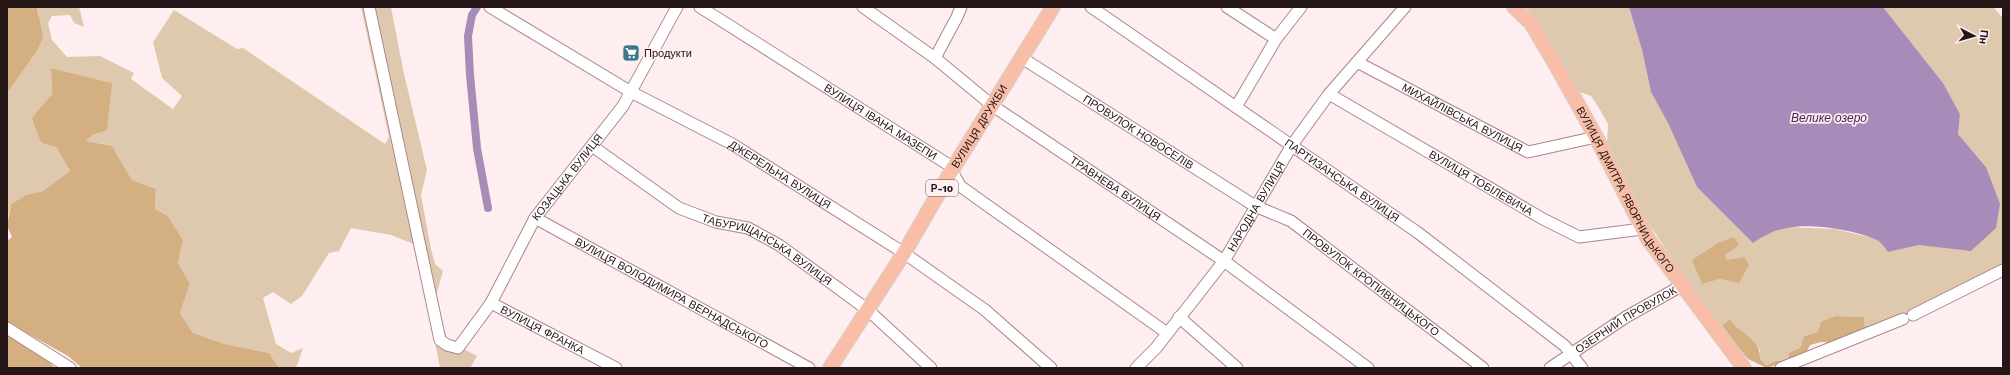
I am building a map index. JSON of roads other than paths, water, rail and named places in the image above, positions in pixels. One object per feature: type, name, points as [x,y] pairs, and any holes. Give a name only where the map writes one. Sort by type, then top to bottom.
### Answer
[{"type":"main road","name":"ВУЛИЦЯ ДРУЖБИ","points":[[830,368],[904,252],[952,170],[1053,7]]},
{"type":"main road","name":"ВУЛИЦЯ ДМИТРА ЯВОРНИЦЬКОГО","points":[[1514,7],[1531,23],[1596,137],[1648,239],[1681,286],[1744,368]]},
{"type":"street","name":"КОЗАЦЬКА ВУЛИЦЯ","points":[[369,7],[440,340],[447,345],[458,348],[491,303],[535,218],[623,106],[677,7]]},
{"type":"street","name":"ВУЛИЦЯ ІВАНА МАЗЕПИ","points":[[700,7],[949,165],[960,186],[1167,333]]},
{"type":"street","name":"ТРАВНЕВА ВУЛИЦЯ","points":[[863,7],[935,58],[993,106],[1224,261],[1368,368]]},
{"type":"street","points":[[935,58],[957,18],[961,7]]},
{"type":"street","name":"ПАРТИЗАНСЬКА ВУЛИЦЯ","points":[[1091,7],[1417,232],[1572,353],[1582,368]]},
{"type":"street","points":[[1228,7],[1276,39]]},
{"type":"street","points":[[1236,106],[1276,39],[1301,7]]},
{"type":"street","name":"НАРОДНА ВУЛИЦЯ","points":[[1139,367],[1224,261],[1292,145],[1329,94],[1405,7]]},
{"type":"street","name":"ДЖЕРЕЛЬНА ВУЛИЦЯ","points":[[490,8],[631,92],[732,144],[904,252],[985,310],[1051,368]]},
{"type":"street","name":"ПРОВУЛОК НОВОСЕЛІВ","points":[[1022,58],[1255,206]]},
{"type":"street","name":"МИХАЙЛІВСЬКА ВУЛИЦЯ","points":[[1357,62],[1528,152],[1596,137]]},
{"type":"street","name":"ВУЛИЦЯ ТОБІЛЕВИЧА","points":[[1329,94],[1543,219],[1579,237],[1642,229]]},
{"type":"street","name":"ТАБУРИЩАНСЬКА ВУЛИЦЯ","points":[[592,146],[679,208],[716,222],[748,228],[779,245],[868,310],[931,368]]},
{"type":"street","name":"ПРОВУЛОК КРОПИВНИЦЬКОГО","points":[[1255,206],[1291,221],[1483,368]]},
{"type":"street","name":"ВУЛИЦЯ ВОЛОДИМИРА ВЕРНАДСЬКОГО","points":[[535,218],[809,368]]},
{"type":"street","points":[[1781,368],[1908,317],[2003,270]]},
{"type":"street","name":"ОЗЕРНИЙ ПРОВУЛОК","points":[[1550,368],[1626,317],[1681,286]]},
{"type":"street","name":"ВУЛИЦЯ ФРАНКА","points":[[491,303],[616,368]]},
{"type":"street","points":[[1179,318],[1237,368]]},
{"type":"street","points":[[7,328],[70,368]]},
{"type":"water","name":"Велике озеро","points":[[1629,7],[1883,7],[1943,83],[1960,114],[1958,134],[1986,167],[2000,204],[1996,228],[1971,251],[1919,245],[1888,252],[1879,241],[1866,236],[1844,230],[1808,226],[1778,230],[1753,243],[1697,187],[1669,125],[1651,92],[1642,50]]},
{"type":"waterway","points":[[477,7],[472,15],[468,36],[470,75],[477,148],[488,208]]},
{"type":"place","name":"Продукти","points":[[631,53]]}]
